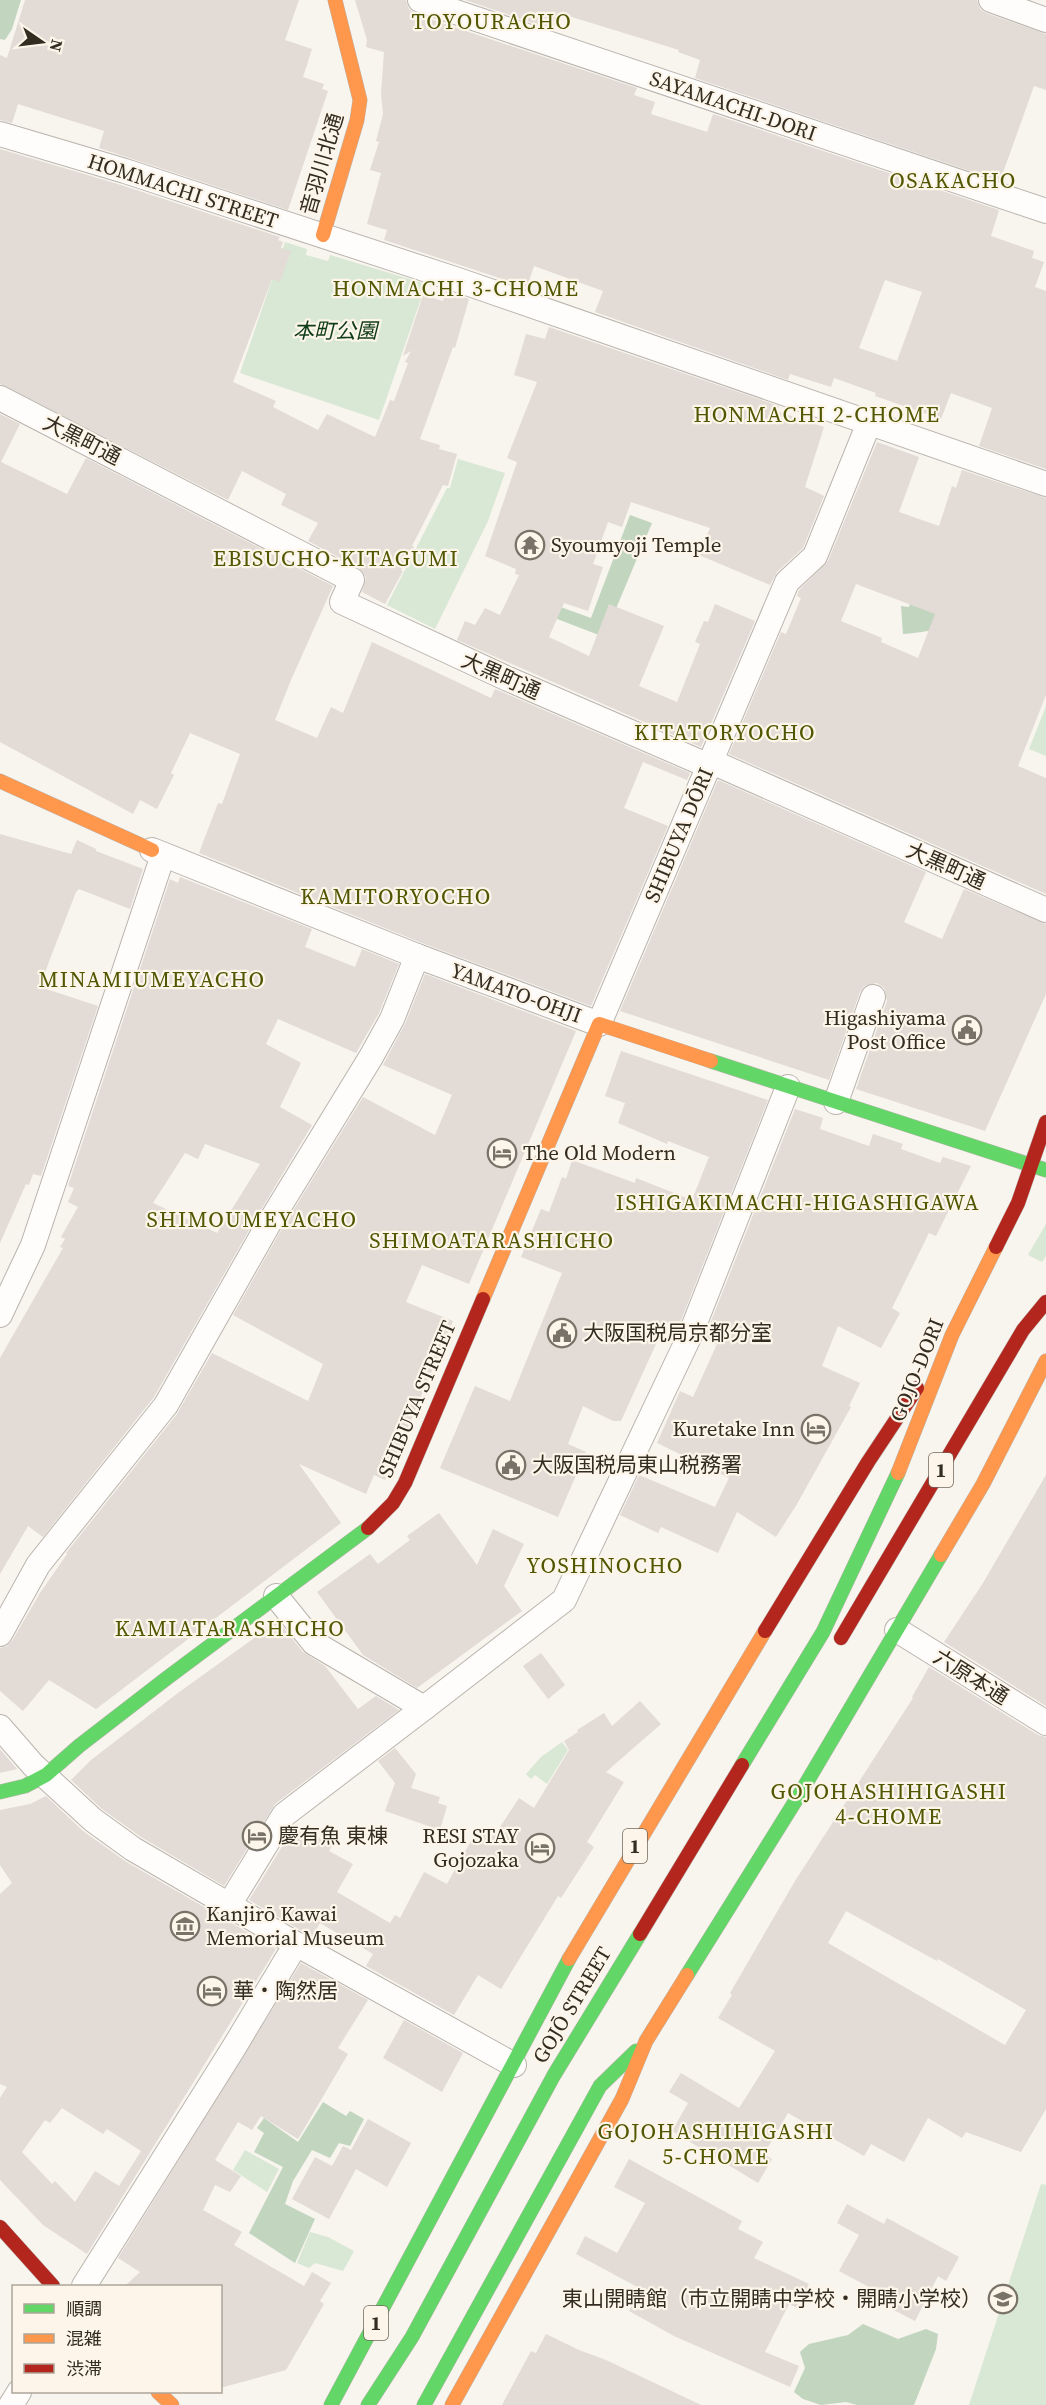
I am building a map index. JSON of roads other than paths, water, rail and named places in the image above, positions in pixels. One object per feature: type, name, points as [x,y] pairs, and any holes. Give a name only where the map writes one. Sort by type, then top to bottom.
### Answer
[{"type":"main road","name":"音羽川北通","points":[[323,235],[360,107],[358,87],[335,0]]},
{"type":"main road","name":"YAMATO-OHJI","points":[[0,781],[158,852]]},
{"type":"main road","name":"YAMATO-OHJI","points":[[599,1024],[1046,1170]]},
{"type":"main road","name":"SHIBUYA STREET","points":[[0,1792],[25,1786],[46,1775],[97,1732],[377,1520],[393,1503],[402,1490],[599,1024]]},
{"type":"main road","name":"GOJO-DORI","points":[[823,1632],[901,1468],[952,1335],[1018,1203],[1046,1122]]},
{"type":"main road","name":"1","points":[[837,1646],[1023,1330],[1046,1302]]},
{"type":"main road","name":"1","points":[[331,2405],[514,2065],[555,1983],[635,1846],[868,1462],[952,1335]]},
{"type":"main road","name":"1","points":[[453,2405],[622,2099],[646,2041],[801,1792],[983,1484],[1046,1361]]},
{"type":"main road","name":"GOJŌ STREET","points":[[368,2405],[412,2337],[554,2075],[823,1632]]},
{"type":"main road","name":"1","points":[[424,2405],[600,2086],[646,2041]]},
{"type":"main road","points":[[0,2228],[52,2285]]},
{"type":"main road","points":[[160,2393],[172,2405]]},
{"type":"street","name":"SAYAMACHI-DORI","points":[[420,0],[1046,211]]},
{"type":"street","points":[[991,0],[1046,20]]},
{"type":"street","name":"HOMMACHI STREET","points":[[0,134],[323,235],[594,326],[1046,484]]},
{"type":"street","name":"大黒町通","points":[[0,398],[352,580],[342,602],[606,723],[702,763],[710,761],[1046,910]]},
{"type":"street","name":"SHIBUYA DŌRI","points":[[599,1024],[787,582],[815,556],[869,423]]},
{"type":"street","points":[[0,1315],[33,1245],[158,852]]},
{"type":"street","name":"YAMATO-OHJI","points":[[158,852],[417,957],[599,1024]]},
{"type":"street","points":[[0,1634],[39,1565],[166,1406],[268,1225],[362,1073],[392,1019],[417,957]]},
{"type":"street","points":[[836,1102],[873,997]]},
{"type":"street","points":[[229,1905],[284,1815],[564,1600],[691,1333],[788,1087]]},
{"type":"street","points":[[276,1596],[314,1643],[424,1708]]},
{"type":"street","name":"六原本通","points":[[897,1630],[1046,1723]]},
{"type":"street","points":[[0,1727],[33,1765],[93,1820],[133,1849],[296,1944],[514,2065]]},
{"type":"street","points":[[85,2285],[222,2068],[296,1944]]},
{"type":"place","name":"Syoumyoji Temple","points":[[530,545]]},
{"type":"place","name":"Higashiyama Post Office","points":[[967,1030]]},
{"type":"place","name":"The Old Modern","points":[[502,1153]]},
{"type":"place","name":"大阪国税局京都分室","points":[[562,1333]]},
{"type":"place","name":"Kuretake Inn","points":[[816,1429]]},
{"type":"place","name":"大阪国税局東山税務署","points":[[511,1465]]},
{"type":"place","name":"慶有魚 東棟","points":[[257,1836]]},
{"type":"place","name":"RESI STAY Gojozaka","points":[[540,1848]]},
{"type":"place","name":"Kanjirō Kawai Memorial Museum","points":[[185,1926]]},
{"type":"place","name":"華・陶然居","points":[[212,1991]]},
{"type":"place","name":"東山開睛館（市立開睛中学校・開睛小学校）","points":[[1003,2299]]},
{"type":"district","name":"TOYOURACHO","points":[[492,21]]},
{"type":"district","name":"OSAKACHO","points":[[953,180]]},
{"type":"district","name":"HONMACHI 3-CHOME","points":[[456,288]]},
{"type":"district","name":"HONMACHI 2-CHOME","points":[[817,414]]},
{"type":"district","name":"EBISUCHO-KITAGUMI","points":[[336,558]]},
{"type":"district","name":"KITATORYOCHO","points":[[725,732]]},
{"type":"district","name":"KAMITORYOCHO","points":[[396,896]]},
{"type":"district","name":"MINAMIUMEYACHO","points":[[152,979]]},
{"type":"district","name":"ISHIGAKIMACHI-HIGASHIGAWA","points":[[798,1202]]},
{"type":"district","name":"SHIMOUMEYACHO","points":[[252,1219]]},
{"type":"district","name":"SHIMOATARASHICHO","points":[[492,1240]]},
{"type":"district","name":"YOSHINOCHO","points":[[605,1565]]},
{"type":"district","name":"KAMIATARASHICHO","points":[[230,1628]]},
{"type":"district","name":"GOJOHASHIHIGASHI 4-CHOME","points":[[889,1804]]},
{"type":"district","name":"GOJOHASHIHIGASHI 5-CHOME","points":[[716,2144]]},
{"type":"park label","name":"本町公園","points":[[335,331]]}]
